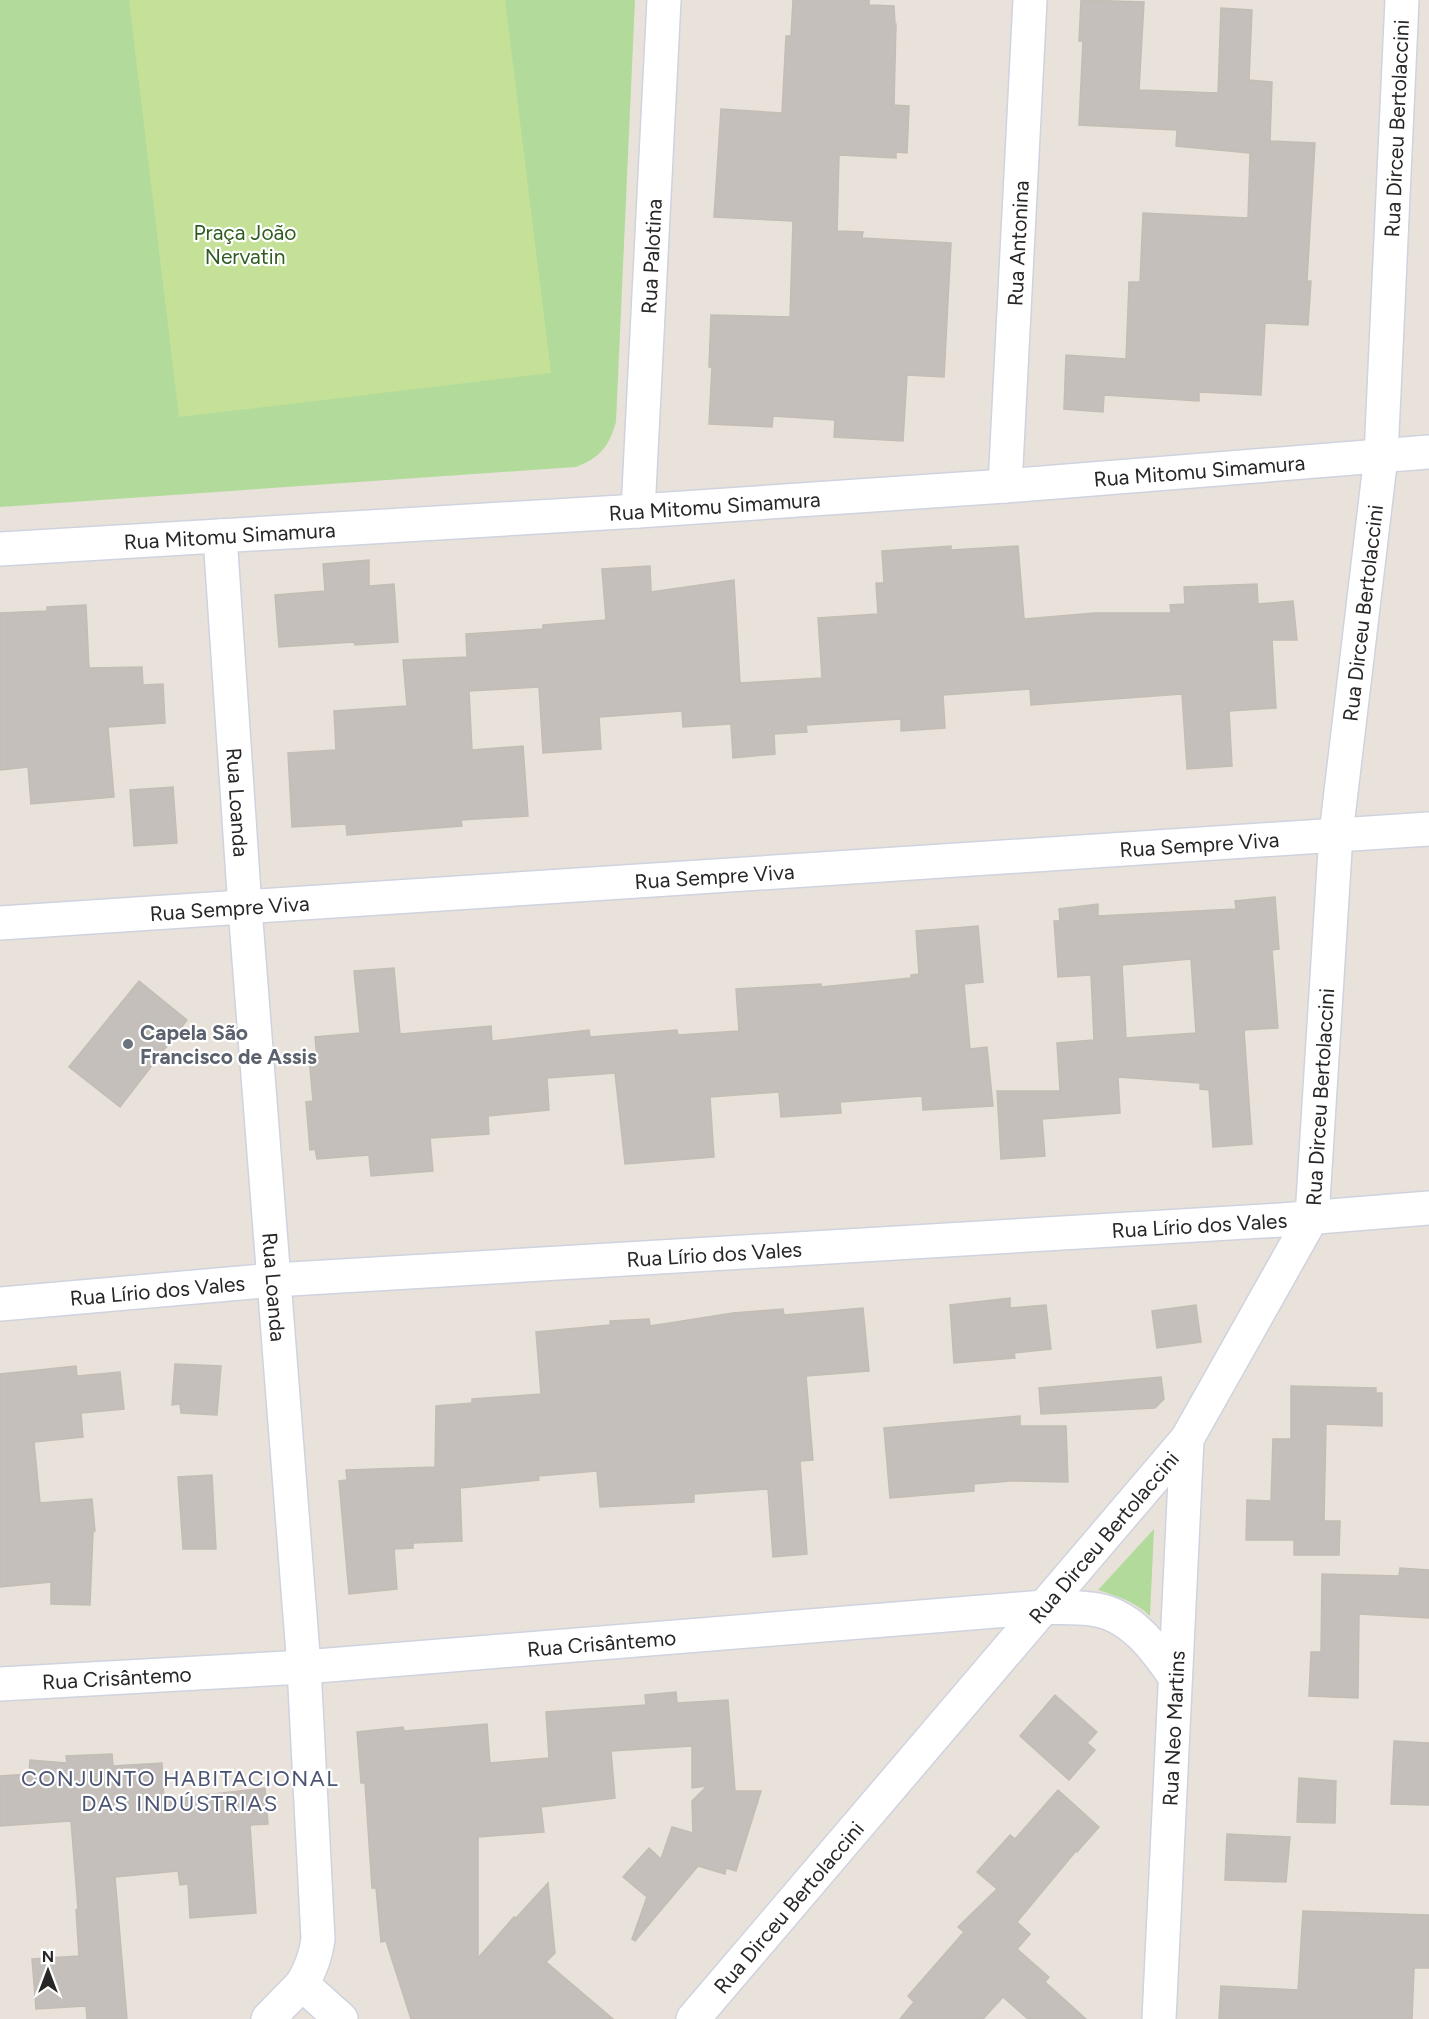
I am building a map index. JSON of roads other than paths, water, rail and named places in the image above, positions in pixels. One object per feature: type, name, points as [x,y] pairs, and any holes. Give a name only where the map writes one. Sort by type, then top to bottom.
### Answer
[{"type":"street","name":"Rua Palotina","points":[[638,511],[664,0]]},
{"type":"street","name":"Rua Antonina","points":[[1005,486],[1029,0]]},
{"type":"street","name":"Rua Dirceu Bertolaccini","points":[[693,2019],[1187,1439],[1312,1217],[1336,834],[1381,456],[1402,0]]},
{"type":"street","name":"Rua Mitomu Simamura","points":[[0,549],[638,511],[1005,486],[1429,452]]},
{"type":"street","name":"Rua Loanda","points":[[220,536],[244,908],[304,1667],[318,1939],[316,1953],[302,1984],[268,2019]]},
{"type":"street","name":"Rua Sempre Viva","points":[[0,923],[1429,829]]},
{"type":"street","name":"Rua Lírio dos Vales","points":[[0,1304],[274,1280],[1429,1208]]},
{"type":"street","name":"Rua Neo Martins","points":[[1159,2019],[1187,1439]]},
{"type":"street","name":"Rua Crisântemo","points":[[0,1684],[304,1667],[1044,1607],[1093,1609],[1109,1613],[1144,1636],[1175,1677]]},
{"type":"street","points":[[302,1984],[341,2019]]},
{"type":"place","name":"Capela São Francisco de Assis","points":[[128,1044]]},
{"type":"district","name":"CONJUNTO HABITACIONAL DAS INDÚSTRIAS","points":[[180,1790]]},
{"type":"park label","name":"Praça João Nervatin","points":[[245,244]]}]
